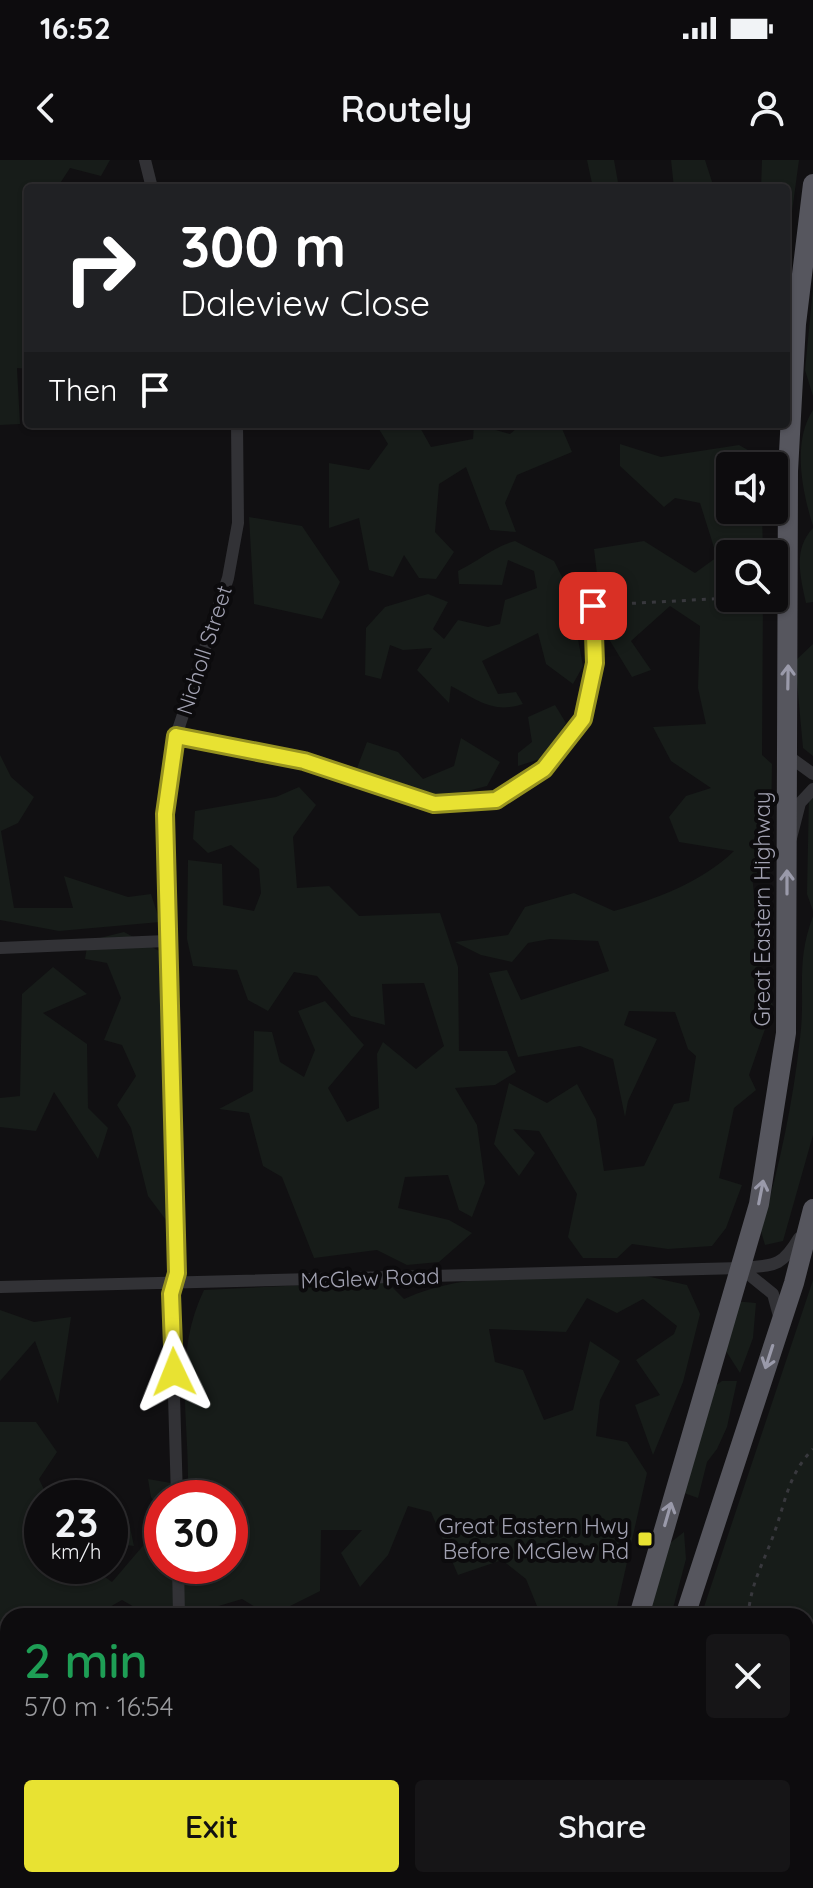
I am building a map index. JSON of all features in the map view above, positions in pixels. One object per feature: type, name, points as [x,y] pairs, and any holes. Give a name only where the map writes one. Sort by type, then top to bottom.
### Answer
[{"type":"highway","name":"Great Eastern Highway","points":[[641,1608],[759,1204],[786,1033],[791,393],[813,184]]},
{"type":"highway","points":[[688,1608],[780,1324],[813,1207]]},
{"type":"street","points":[[145,160],[151,184]]},
{"type":"street","name":"Nicholl Street","points":[[177,1480],[174,1283],[177,1273],[165,814],[176,736],[228,578],[238,523],[237,428]]},
{"type":"street","points":[[176,736],[304,761],[434,804],[496,800],[544,769],[583,719],[595,663],[593,606],[581,585]]},
{"type":"street","points":[[787,755],[813,774]]},
{"type":"street","points":[[787,848],[800,803],[813,789]]},
{"type":"street","points":[[0,948],[166,941]]},
{"type":"street","name":"McGlew Road","points":[[0,1287],[777,1265],[787,1258],[813,1207]]},
{"type":"street","points":[[741,1268],[773,1294],[778,1304],[780,1324]]},
{"type":"street","points":[[178,1584],[179,1608]]},
{"type":"path","points":[[593,606],[716,599]]},
{"type":"path","points":[[749,1608],[756,1570],[772,1540],[785,1490],[813,1449]]},
{"type":"shaded area","points":[[0,160],[110,160],[101,176],[70,168],[60,184],[24,184],[24,369],[17,368],[20,424],[0,425]]},
{"type":"shaded area","points":[[587,160],[614,160],[618,184],[592,184]]},
{"type":"shaded area","points":[[671,160],[705,160],[713,184],[674,184]]},
{"type":"shaded area","points":[[762,160],[799,160],[790,226],[790,184],[761,184]]},
{"type":"shaded area","points":[[813,288],[813,396],[805,370]]},
{"type":"shaded area","points":[[813,410],[813,526],[805,498],[801,452]]},
{"type":"shaded area","points":[[378,428],[420,428],[431,447],[473,439],[474,428],[510,434],[517,428],[562,428],[572,452],[517,475],[505,503],[516,532],[490,530],[466,467],[439,484],[435,532],[454,552],[436,579],[419,578],[404,555],[393,577],[369,570],[359,518],[329,528],[329,463],[369,470],[388,444]]},
{"type":"shaded area","points":[[620,444],[661,457],[739,445],[751,452],[716,452],[716,524],[762,524],[763,540],[716,540],[716,554],[700,503],[675,498],[664,507],[620,466]]},
{"type":"shaded area","points":[[249,517],[302,526],[340,582],[322,619],[254,604]]},
{"type":"shaded area","points":[[813,528],[813,602],[806,603],[800,554]]},
{"type":"shaded area","points":[[515,541],[554,561],[569,591],[583,666],[573,684],[546,664],[538,633],[482,661],[498,694],[516,692],[523,704],[512,707],[486,704],[451,686],[449,703],[417,670],[432,648],[403,650],[390,645],[381,679],[365,675],[366,628],[385,607],[428,594],[448,602],[433,629],[444,639],[458,620],[488,627],[500,624],[505,600],[537,588],[534,571],[508,560],[502,585],[459,584],[458,571]]},
{"type":"shaded area","points":[[644,541],[695,573],[716,558],[716,612],[763,612],[762,755],[772,764],[770,881],[752,874],[761,968],[773,1006],[749,1075],[756,1090],[734,1108],[719,1178],[742,1185],[726,1228],[712,1246],[668,1249],[632,1244],[617,1258],[583,1258],[568,1237],[577,1194],[539,1131],[513,1129],[535,1153],[519,1176],[494,1144],[509,1083],[547,1103],[577,1084],[596,1119],[604,1171],[644,1166],[674,1104],[689,1101],[696,1056],[688,1049],[675,1012],[629,1011],[624,1025],[657,1039],[628,1101],[625,1117],[613,1059],[580,1046],[518,1057],[489,973],[507,970],[521,1000],[609,971],[598,941],[550,939],[528,943],[512,962],[481,955],[455,942],[508,935],[525,907],[574,893],[614,911],[630,906],[693,880],[734,851],[679,842],[669,817],[686,796],[711,788],[671,761],[653,727],[706,724],[698,688],[700,626],[670,606],[631,641],[651,670],[632,677],[604,631],[594,549]]},
{"type":"shaded area","points":[[813,644],[813,756],[803,748],[795,661]]},
{"type":"shaded area","points":[[555,705],[566,723],[543,758],[518,766],[518,753],[532,742],[528,717]]},
{"type":"shaded area","points":[[461,738],[500,762],[487,786],[432,800],[357,768],[367,742],[398,752],[423,779],[454,766]]},
{"type":"shaded area","points":[[0,755],[11,777],[34,797],[18,823],[1,831],[14,908],[73,908],[64,876],[128,897],[151,894],[160,922],[59,931],[0,920]]},
{"type":"shaded area","points":[[299,787],[316,805],[293,837],[297,888],[329,886],[359,916],[440,913],[458,967],[459,1051],[507,1051],[516,1072],[495,1085],[455,1088],[477,1125],[485,1183],[472,1217],[459,1210],[448,1175],[405,1177],[398,1208],[449,1220],[472,1233],[439,1262],[407,1265],[377,1250],[314,1258],[282,1177],[263,1166],[249,1113],[219,1109],[253,1091],[254,1031],[272,1032],[280,1062],[304,1077],[315,1050],[298,1011],[325,1001],[364,1045],[328,1088],[347,1122],[379,1108],[377,1054],[383,1042],[416,1069],[444,1046],[424,983],[382,984],[385,1025],[351,1016],[317,976],[294,972],[268,1011],[248,1000],[237,970],[193,966],[187,939],[188,860],[222,864],[223,905],[254,911],[261,893],[259,869],[231,845],[208,853],[193,839],[195,811],[276,797]]},
{"type":"shaded area","points":[[813,793],[813,911],[807,894],[809,794]]},
{"type":"shaded area","points":[[813,916],[813,1135],[783,1241],[765,1245],[761,1231],[793,1087],[802,1021],[804,949]]},
{"type":"shaded area","points":[[124,932],[176,960],[178,1236],[148,1196],[131,1128],[117,1105],[136,1076],[122,1045],[104,1040],[121,998],[107,963],[85,959],[88,941]]},
{"type":"shaded area","points":[[53,967],[87,994],[43,1013],[87,1044],[88,1108],[108,1128],[98,1159],[54,1092],[36,1131],[0,1127],[0,1098],[20,1096],[22,994]]},
{"type":"shaded area","points":[[637,1274],[687,1285],[700,1314],[683,1382],[653,1455],[635,1405],[660,1395],[636,1360],[674,1334],[677,1326],[643,1299],[617,1313],[587,1298],[566,1332],[489,1329],[495,1362],[523,1370],[544,1420],[573,1410],[590,1341],[620,1361],[600,1400],[596,1436],[627,1442],[647,1473],[617,1608],[538,1608],[526,1579],[502,1560],[458,1575],[431,1512],[408,1506],[388,1555],[360,1587],[341,1553],[362,1530],[321,1530],[320,1591],[286,1608],[257,1608],[242,1599],[212,1608],[136,1608],[122,1600],[108,1608],[0,1608],[0,1422],[36,1422],[57,1452],[39,1480],[24,1480],[24,1584],[128,1584],[128,1563],[144,1545],[144,1584],[248,1584],[248,1480],[188,1480],[186,1362],[194,1314],[204,1290],[386,1281],[404,1299],[457,1283],[512,1277],[624,1277]]},
{"type":"shaded area","points":[[813,1280],[813,1608],[704,1608]]},
{"type":"shaded area","points":[[734,1301],[756,1303],[753,1338],[740,1373],[724,1348]]},
{"type":"shaded area","points":[[0,1310],[34,1322],[71,1317],[58,1404],[35,1341],[0,1381]]},
{"type":"shaded area","points":[[722,1381],[737,1381],[727,1427],[707,1462],[698,1498],[681,1492],[712,1388]]},
{"type":"shaded area","points":[[128,1518],[134,1546],[128,1545]]},
{"type":"shaded area","points":[[684,1532],[686,1559],[673,1608],[643,1608],[670,1543]]},
{"type":"place","name":"Great Eastern Hwy Before McGlew Rd","points":[[645,1539]]},
{"type":"route","points":[[174,1372],[171,1294],[177,1273],[165,814],[176,736],[304,761],[434,804],[465,805],[496,800],[544,769],[583,719],[595,663],[593,606]]}]
